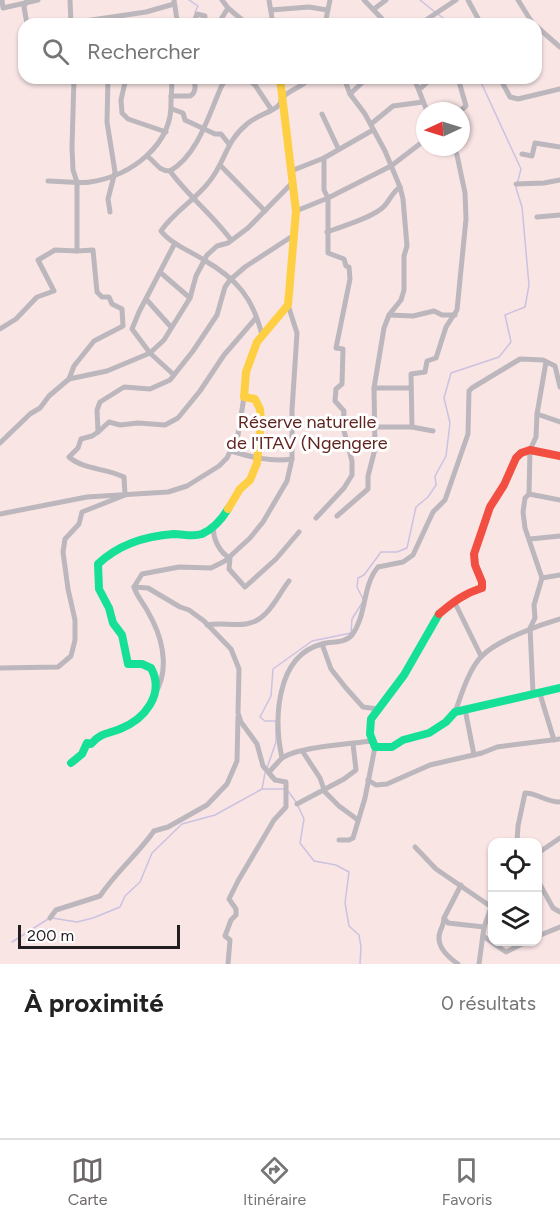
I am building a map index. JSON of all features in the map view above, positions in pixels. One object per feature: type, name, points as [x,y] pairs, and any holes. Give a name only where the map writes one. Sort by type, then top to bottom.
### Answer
[{"type":"street","points":[[2,0],[3,8],[38,0]]},
{"type":"street","points":[[70,0],[71,18]]},
{"type":"street","points":[[222,0],[240,18]]},
{"type":"street","points":[[269,0],[272,18]]},
{"type":"street","points":[[326,18],[330,0]]},
{"type":"street","points":[[364,0],[382,18]]},
{"type":"street","points":[[374,9],[386,0]]},
{"type":"street","points":[[429,18],[456,0]]},
{"type":"street","points":[[468,0],[478,18]]},
{"type":"street","points":[[518,0],[530,18]]},
{"type":"street","points":[[26,1],[24,7],[26,18]]},
{"type":"street","points":[[105,18],[146,12],[174,2],[176,18]]},
{"type":"street","points":[[271,10],[309,7],[327,10]]},
{"type":"street","points":[[220,18],[228,8]]},
{"type":"street","points":[[542,31],[560,47]]},
{"type":"street","points":[[74,84],[72,147],[73,170],[77,182],[77,250]]},
{"type":"street","points":[[108,84],[107,113],[115,172],[108,199],[110,212]]},
{"type":"street","points":[[125,84],[121,100],[122,112],[128,119],[166,132]]},
{"type":"street","points":[[48,181],[89,183],[129,170],[147,156],[166,132],[172,109],[172,84]]},
{"type":"street","points":[[171,96],[193,95],[196,90],[195,84]]},
{"type":"street","points":[[147,156],[155,161],[163,171],[170,171],[183,162],[203,129],[223,84]]},
{"type":"street","points":[[252,84],[271,109]]},
{"type":"street","points":[[71,763],[82,754],[87,743],[91,744],[98,734],[122,729],[143,714],[152,705],[162,681],[162,646],[156,627],[147,609],[136,595],[134,587],[142,574],[153,570],[179,567],[211,568],[230,558],[250,538],[274,505],[287,481],[292,459],[292,410],[297,333],[288,305],[296,212],[281,84]]},
{"type":"street","points":[[262,335],[250,300],[241,288],[161,231],[194,199],[220,166],[229,144],[248,123],[278,106],[282,98],[304,84]]},
{"type":"street","points":[[336,516],[368,489],[368,476],[375,449],[374,388],[384,328],[389,315],[401,300],[404,290],[404,256],[407,246],[400,187],[372,127],[350,94],[346,84]]},
{"type":"street","points":[[350,94],[361,84]]},
{"type":"street","points":[[418,84],[423,102]]},
{"type":"street","points":[[420,88],[425,84]]},
{"type":"street","points":[[460,84],[465,102]]},
{"type":"street","points":[[503,84],[510,96],[518,99],[560,89]]},
{"type":"street","points":[[291,171],[324,158],[372,127],[393,106],[416,103]]},
{"type":"street","points":[[172,109],[183,113],[185,120],[203,129],[221,134],[229,144]]},
{"type":"street","points":[[322,114],[338,148]]},
{"type":"street","points":[[522,154],[532,156],[535,143],[560,147]]},
{"type":"street","points":[[296,212],[392,166],[416,147]]},
{"type":"street","points":[[412,427],[411,374],[425,372],[427,361],[436,358],[446,327],[455,315],[466,219],[465,193],[457,156]]},
{"type":"street","points":[[316,518],[344,488],[352,475],[352,461],[343,427],[344,411],[335,401],[336,389],[342,384],[343,349],[336,348],[350,279],[349,267],[346,266],[344,259],[328,253],[328,198],[324,190],[324,158]]},
{"type":"street","points":[[220,166],[265,211]]},
{"type":"street","points":[[170,171],[219,223],[231,240]]},
{"type":"street","points":[[516,184],[560,180]]},
{"type":"street","points":[[0,443],[69,379],[107,371],[150,353],[164,340],[190,298],[196,276],[204,260],[217,246],[231,240],[248,228],[292,183]]},
{"type":"street","points":[[327,232],[369,217],[383,209],[400,187]]},
{"type":"street","points":[[537,217],[560,215]]},
{"type":"street","points":[[98,432],[97,410],[100,402],[110,398],[115,391],[124,387],[150,389],[165,383],[193,351],[217,315],[225,287],[230,280],[245,267],[291,237],[292,243]]},
{"type":"street","points":[[174,375],[150,353],[132,329],[175,243]]},
{"type":"street","points":[[0,329],[16,319],[37,297],[54,291],[38,260],[55,250],[93,250],[97,292],[102,297],[109,297],[112,303],[122,309],[123,326],[94,341],[74,366],[69,379]]},
{"type":"street","points":[[161,273],[190,298]]},
{"type":"street","points":[[146,299],[171,327]]},
{"type":"street","points":[[0,514],[87,497],[168,492],[187,486],[219,466],[231,451],[238,435],[246,372],[257,342],[288,305]]},
{"type":"street","points":[[389,315],[413,316],[434,311],[442,315],[455,315]]},
{"type":"street","points":[[125,495],[124,477],[114,472],[77,465],[69,458],[78,448],[81,439],[92,436],[109,422],[120,425],[138,423],[165,425],[178,418],[231,347],[256,318]]},
{"type":"street","points":[[282,758],[278,738],[280,691],[284,679],[302,653],[322,644],[338,642],[352,635],[365,602],[369,582],[378,567],[403,562],[413,555],[422,540],[433,512],[445,500],[451,478],[466,442],[472,388],[520,359],[543,360],[555,366],[560,387]]},
{"type":"street","points":[[368,780],[376,785],[387,784],[430,765],[497,747],[557,740],[537,694],[530,628],[535,618],[534,605],[542,578],[525,528],[523,512],[525,498],[529,495],[530,450],[536,437],[537,414],[546,362]]},
{"type":"street","points":[[374,388],[410,388]]},
{"type":"street","points":[[156,691],[153,670],[149,666],[139,663],[128,664],[122,636],[99,589],[98,564],[117,548],[144,539],[155,536],[199,535],[226,514],[242,486],[251,479],[259,458],[261,414],[259,405],[255,399],[244,397]]},
{"type":"street","points":[[537,414],[560,422]]},
{"type":"street","points":[[374,427],[412,427],[433,431]]},
{"type":"street","points":[[339,840],[353,838],[358,820],[368,780],[373,744],[369,727],[371,719],[404,675],[431,624],[468,592],[482,588],[474,554],[487,515],[516,458],[530,450],[560,456]]},
{"type":"street","points":[[231,451],[280,461],[292,459]]},
{"type":"street","points":[[0,668],[58,667],[71,657],[75,640],[75,620],[63,552],[65,539],[79,524],[82,512],[125,495]]},
{"type":"street","points":[[529,495],[560,500]]},
{"type":"street","points":[[214,525],[213,533],[224,555],[230,558]]},
{"type":"street","points":[[230,558],[229,569],[245,587],[276,559],[299,532]]},
{"type":"street","points":[[530,539],[560,537]]},
{"type":"street","points":[[542,578],[560,575]]},
{"type":"street","points":[[207,626],[219,623],[247,624],[257,620],[276,603],[289,581]]},
{"type":"street","points":[[50,918],[56,909],[100,896],[129,858],[143,847],[154,831],[168,827],[207,806],[227,784],[237,761],[238,669],[231,650],[189,610],[180,608],[148,588],[134,587]]},
{"type":"street","points":[[454,602],[481,656]]},
{"type":"street","points":[[269,772],[282,758],[293,753],[319,747],[353,744],[392,747],[403,740],[429,733],[446,722],[455,712],[461,694],[481,656],[530,628],[560,619]]},
{"type":"street","points":[[322,644],[332,669],[346,688],[363,707],[378,709]]},
{"type":"street","points":[[455,712],[560,688]]},
{"type":"street","points":[[465,709],[474,754]]},
{"type":"street","points":[[228,964],[230,940],[225,936],[236,915],[236,909],[229,899],[274,820],[286,807],[286,782],[275,780],[263,766],[258,744],[245,729],[238,713]]},
{"type":"street","points":[[297,804],[356,770],[353,744]]},
{"type":"street","points":[[303,752],[320,778],[323,789],[339,806],[358,820]]},
{"type":"street","points":[[518,838],[518,826],[525,794],[529,793],[546,801],[560,801]]},
{"type":"street","points":[[542,850],[560,838]]},
{"type":"street","points":[[415,847],[436,869],[488,903]]},
{"type":"street","points":[[458,964],[445,954],[439,934],[444,918],[461,885]]},
{"type":"street","points":[[542,889],[554,908],[560,912]]},
{"type":"street","points":[[479,964],[488,914]]},
{"type":"street","points":[[444,918],[448,923],[484,927]]},
{"type":"street","points":[[542,934],[560,927]]},
{"type":"street","points":[[483,936],[488,939]]},
{"type":"street","points":[[497,946],[506,952],[518,946]]},
{"type":"green space","name":"Réserve naturelle de l'ITAV (Ngengere","points":[[0,0],[560,0],[560,964],[0,964]]},
{"type":"waterway","points":[[189,0],[198,6],[195,12]]},
{"type":"waterway","points":[[420,0],[435,12]]},
{"type":"waterway","points":[[439,15],[443,18]]},
{"type":"waterway","points":[[363,599],[357,587],[358,578],[364,575],[381,552],[397,552],[407,548],[416,507],[428,497],[436,485],[435,476],[446,456],[450,423],[444,398],[451,373],[499,357],[511,342],[505,315],[525,307],[529,285],[522,207],[516,188],[521,169],[482,84]]},
{"type":"waterway","points":[[267,768],[276,742],[276,721],[265,721],[260,717],[271,696],[273,669],[312,641],[351,633],[352,619],[362,603]]},
{"type":"waterway","points":[[262,789],[265,773]]},
{"type":"waterway","points":[[52,918],[77,922],[120,907],[125,896],[140,882],[152,853],[182,824],[215,815],[262,789],[284,789]]},
{"type":"waterway","points":[[288,791],[296,802]]},
{"type":"waterway","points":[[298,806],[304,819],[300,843],[314,861],[336,865],[349,872],[345,903],[349,926],[359,935],[360,964]]},
{"type":"waterway","points":[[12,942],[48,919]]},
{"type":"traffic: fast","points":[[71,763],[82,754],[87,743],[91,744],[101,736],[129,725],[137,719],[150,704],[156,687],[151,668],[142,664],[128,664],[122,635],[113,623],[109,608],[99,589],[98,564],[115,551],[143,539],[174,534],[202,534],[217,523],[228,509]]},
{"type":"traffic: fast","points":[[439,614],[404,675],[371,719],[370,734],[375,747],[392,747],[403,740],[429,733],[446,722],[455,712],[560,688]]},
{"type":"traffic: slow","points":[[228,509],[240,489],[250,480],[257,463],[260,409],[255,399],[244,397],[246,372],[257,342],[288,305],[296,211],[281,84]]},
{"type":"traffic: jam","points":[[439,614],[459,598],[482,588],[474,554],[490,507],[504,485],[516,458],[521,453],[530,450],[560,456]]}]
